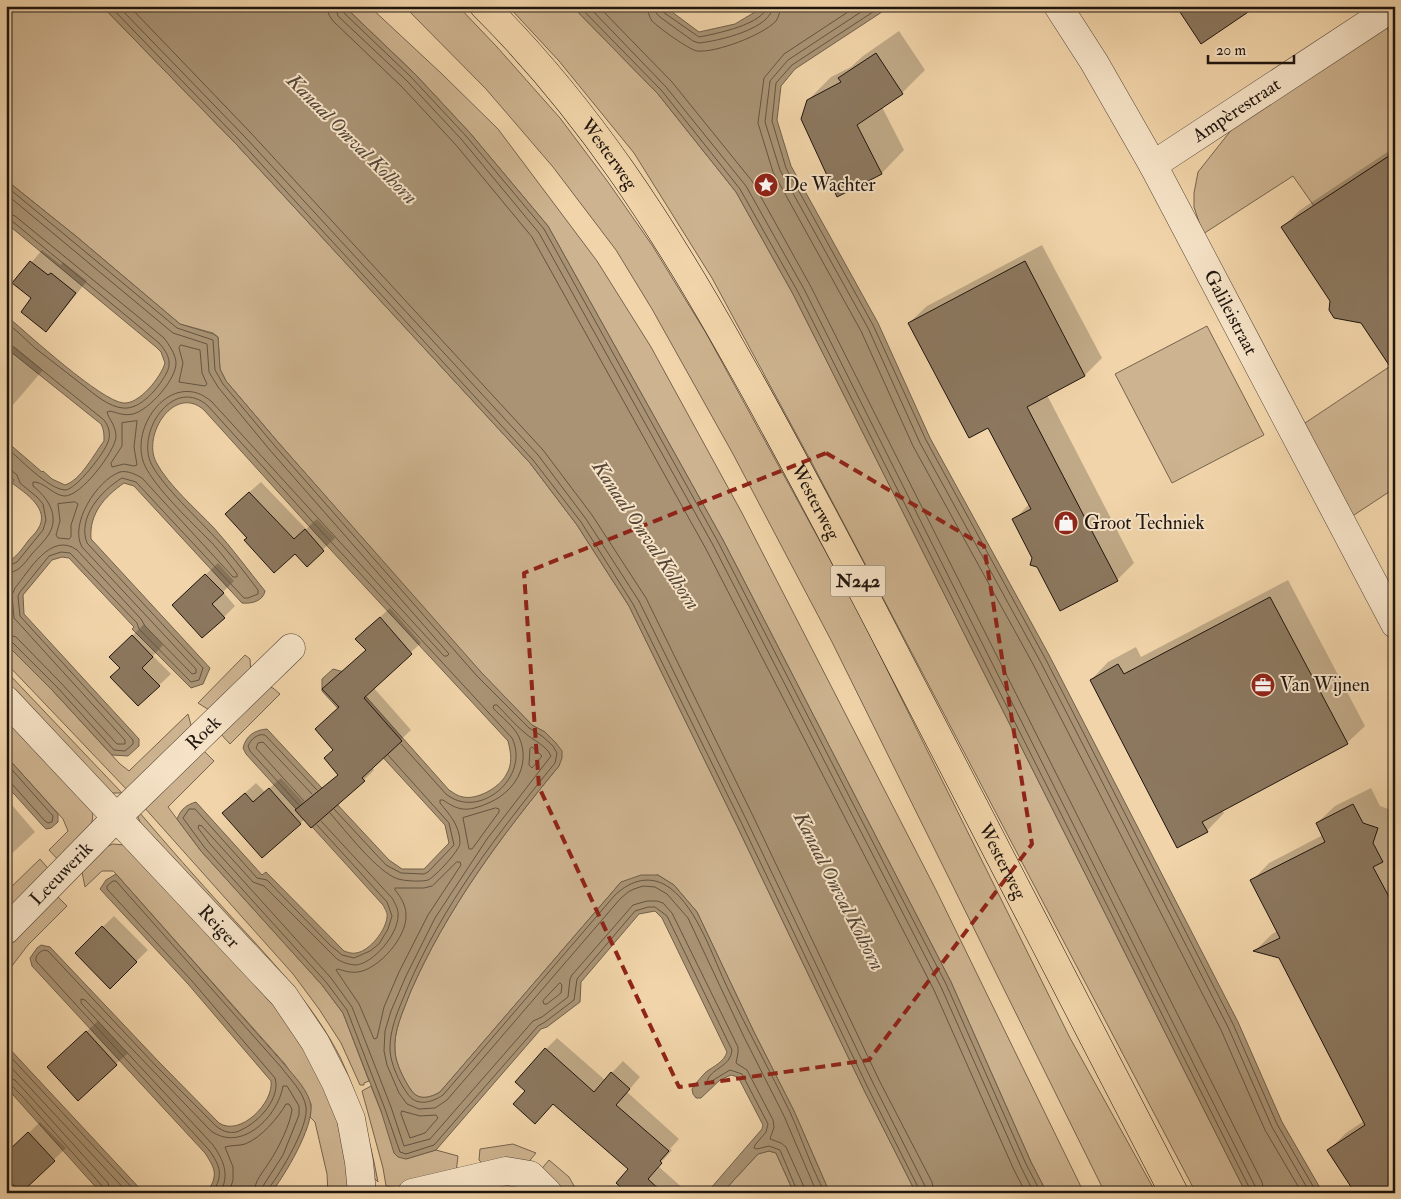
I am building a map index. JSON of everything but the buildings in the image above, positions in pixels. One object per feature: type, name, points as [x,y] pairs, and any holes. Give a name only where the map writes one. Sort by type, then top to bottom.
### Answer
[{"type":"main road","name":"Westerweg","points":[[484,6],[560,90],[610,154],[649,210],[694,282],[794,458],[1174,1193]]},
{"type":"street","name":"Galileistraat","points":[[1058,6],[1094,62],[1153,165],[1395,624]]},
{"type":"street","name":"Ampèrestraat","points":[[1153,165],[1395,6]]},
{"type":"street","name":"Roek","points":[[116,818],[291,648]]},
{"type":"street","name":"Reiger","points":[[6,700],[284,996],[315,1042],[351,1119],[359,1162],[362,1193]]},
{"type":"street","name":"Leeuwerik","points":[[6,930],[116,818]]},
{"type":"street","points":[[412,1193],[506,1170],[530,1174],[548,1193]]},
{"type":"highlighted area","points":[[826,453],[984,546],[1032,844],[869,1060],[679,1087],[539,787],[524,573]]},
{"type":"shaded area","points":[[6,6],[102,6],[237,145],[530,463],[577,525],[629,606],[916,1193],[831,1193],[794,1111],[697,912],[674,885],[658,875],[621,882],[440,1092],[432,1096],[421,1097],[411,1090],[399,1067],[395,1044],[399,1022],[410,993],[440,932],[476,875],[516,819],[559,766],[556,743],[545,732],[532,725],[481,673],[226,381],[220,369],[218,337],[213,333],[180,324],[6,180]]},
{"type":"shaded area","points":[[344,6],[369,6],[498,129],[597,261],[651,347],[742,513],[936,890],[1084,1193],[1047,1193],[1031,1162],[951,982],[723,540],[548,226],[470,133],[415,74]]},
{"type":"shaded area","points":[[404,6],[458,6],[560,118],[652,245],[706,333],[857,609],[1070,1038],[1156,1193],[1105,1193],[832,642],[733,454],[652,309],[616,250],[553,167],[486,89]]},
{"type":"shaded area","points":[[508,6],[572,6],[658,94],[736,192],[793,294],[1246,1193],[1196,1193],[813,465],[712,278],[634,153],[559,61]]},
{"type":"shaded area","points":[[1385,25],[1395,40],[1395,152],[1314,206],[1293,176],[1203,234],[1194,207],[1194,193],[1198,172],[1232,129]]},
{"type":"shaded area","points":[[1207,326],[1264,435],[1172,483],[1115,374]]},
{"type":"shaded area","points":[[1395,363],[1395,488],[1351,517],[1302,425]]},
{"type":"shaded area","points":[[6,644],[53,691],[120,764],[129,771],[188,714],[191,736],[130,793],[6,663]]},
{"type":"shaded area","points":[[245,655],[250,659],[251,674],[214,713],[198,703]]},
{"type":"shaded area","points":[[6,671],[122,793],[112,793],[55,738],[6,686]]},
{"type":"shaded area","points":[[269,687],[280,694],[230,744],[218,731]]},
{"type":"shaded area","points":[[6,715],[92,811],[93,818],[87,832],[61,863],[49,850],[68,831],[63,819],[6,756]]},
{"type":"shaded area","points":[[201,748],[214,761],[168,807],[201,851],[322,985],[343,1013],[369,1081],[364,1083],[364,1085],[360,1085],[341,1043],[293,974],[143,806]]},
{"type":"shaded area","points":[[139,812],[289,981],[330,1038],[341,1059],[359,1104],[378,1182],[374,1178],[354,1105],[142,827],[138,817]]},
{"type":"shaded area","points":[[113,844],[124,845],[270,998],[320,1075],[343,1134],[353,1193],[328,1193],[327,1174],[315,1122],[310,1117],[311,1104],[285,1064],[113,871],[102,871],[85,887],[81,867]]},
{"type":"shaded area","points":[[40,859],[52,873],[6,919],[6,892]]},
{"type":"shaded area","points":[[54,893],[67,906],[28,945],[8,971],[6,970],[6,941]]},
{"type":"shaded area","points":[[371,1086],[381,1111],[406,1159],[436,1150],[458,1156],[456,1173],[399,1188],[386,1186],[383,1168],[362,1091]]},
{"type":"shaded area","points":[[513,1144],[536,1153],[526,1165],[484,1165],[479,1160],[480,1149]]},
{"type":"shaded area","points":[[769,1151],[776,1153],[794,1193],[722,1193],[758,1154]]},
{"type":"shaded area","points":[[549,1160],[569,1177],[578,1193],[560,1193],[539,1172]]},
{"type":"water","name":"Kanaal Omval Kolhorn","points":[[102,6],[344,6],[415,74],[470,133],[548,226],[723,540],[951,982],[1031,1162],[1047,1193],[916,1193],[629,606],[577,525],[530,463],[237,145]]},
{"type":"water","points":[[572,6],[664,6],[699,32],[735,24],[765,6],[891,6],[795,69],[781,86],[777,120],[791,166],[878,323],[930,438],[1049,655],[1238,1022],[1282,1122],[1323,1193],[1246,1193],[793,294],[736,192],[658,94]]},
{"type":"water","points":[[6,180],[180,324],[218,337],[220,369],[226,381],[481,672],[532,725],[545,732],[562,751],[559,766],[516,819],[458,903],[424,962],[410,993],[399,1022],[395,1044],[399,1067],[411,1090],[421,1097],[432,1096],[440,1092],[621,882],[641,875],[658,875],[674,885],[697,912],[794,1111],[831,1193],[794,1193],[776,1153],[769,1151],[758,1154],[722,1193],[708,1193],[762,1129],[763,1125],[738,1077],[731,1075],[720,1080],[701,1098],[696,1098],[693,1094],[692,1089],[699,1080],[721,1061],[727,1052],[662,918],[655,911],[639,914],[581,982],[580,1002],[547,1027],[541,1029],[436,1150],[406,1159],[398,1157],[394,1153],[381,1111],[343,1013],[322,985],[201,851],[177,819],[184,808],[196,802],[262,875],[266,872],[344,951],[356,953],[367,948],[380,934],[386,922],[387,912],[383,905],[246,754],[243,748],[248,737],[254,732],[267,729],[389,860],[402,869],[424,869],[449,843],[445,825],[322,691],[322,679],[333,669],[344,672],[449,790],[459,796],[475,797],[481,795],[503,780],[510,763],[511,754],[508,741],[204,410],[193,404],[182,403],[172,408],[157,426],[153,451],[156,462],[175,488],[221,536],[265,591],[262,597],[250,603],[242,603],[134,486],[124,483],[104,500],[92,522],[91,539],[210,668],[203,684],[191,688],[132,629],[134,627],[69,558],[62,557],[52,560],[23,595],[24,614],[139,739],[139,746],[128,756],[112,755],[53,691],[6,644],[6,563],[13,559],[37,530],[41,522],[41,515],[35,502],[12,483],[14,480],[6,473],[6,441],[42,472],[65,485],[76,478],[87,466],[104,441],[104,432],[101,424],[6,348],[6,318],[9,318],[48,352],[98,391],[123,403],[136,400],[142,395],[154,382],[165,363],[161,352],[156,347],[6,223]]},
{"type":"water","points":[[6,756],[58,814],[58,822],[51,828],[46,829],[6,785]]},
{"type":"water","points":[[116,874],[284,1064],[310,1100],[308,1126],[303,1138],[271,1193],[207,1193],[213,1182],[214,1173],[212,1164],[205,1153],[32,966],[30,958],[37,948],[41,945],[50,947],[219,1123],[227,1126],[236,1125],[254,1116],[267,1099],[271,1081],[188,984],[100,889],[106,880]]},
{"type":"water","points":[[6,1045],[144,1193],[101,1193],[6,1087]]},
{"type":"place","name":"De Wachter","points":[[766,185]]},
{"type":"place","name":"Groot Techniek","points":[[1066,523]]},
{"type":"place","name":"Van Wijnen","points":[[1263,685]]}]
